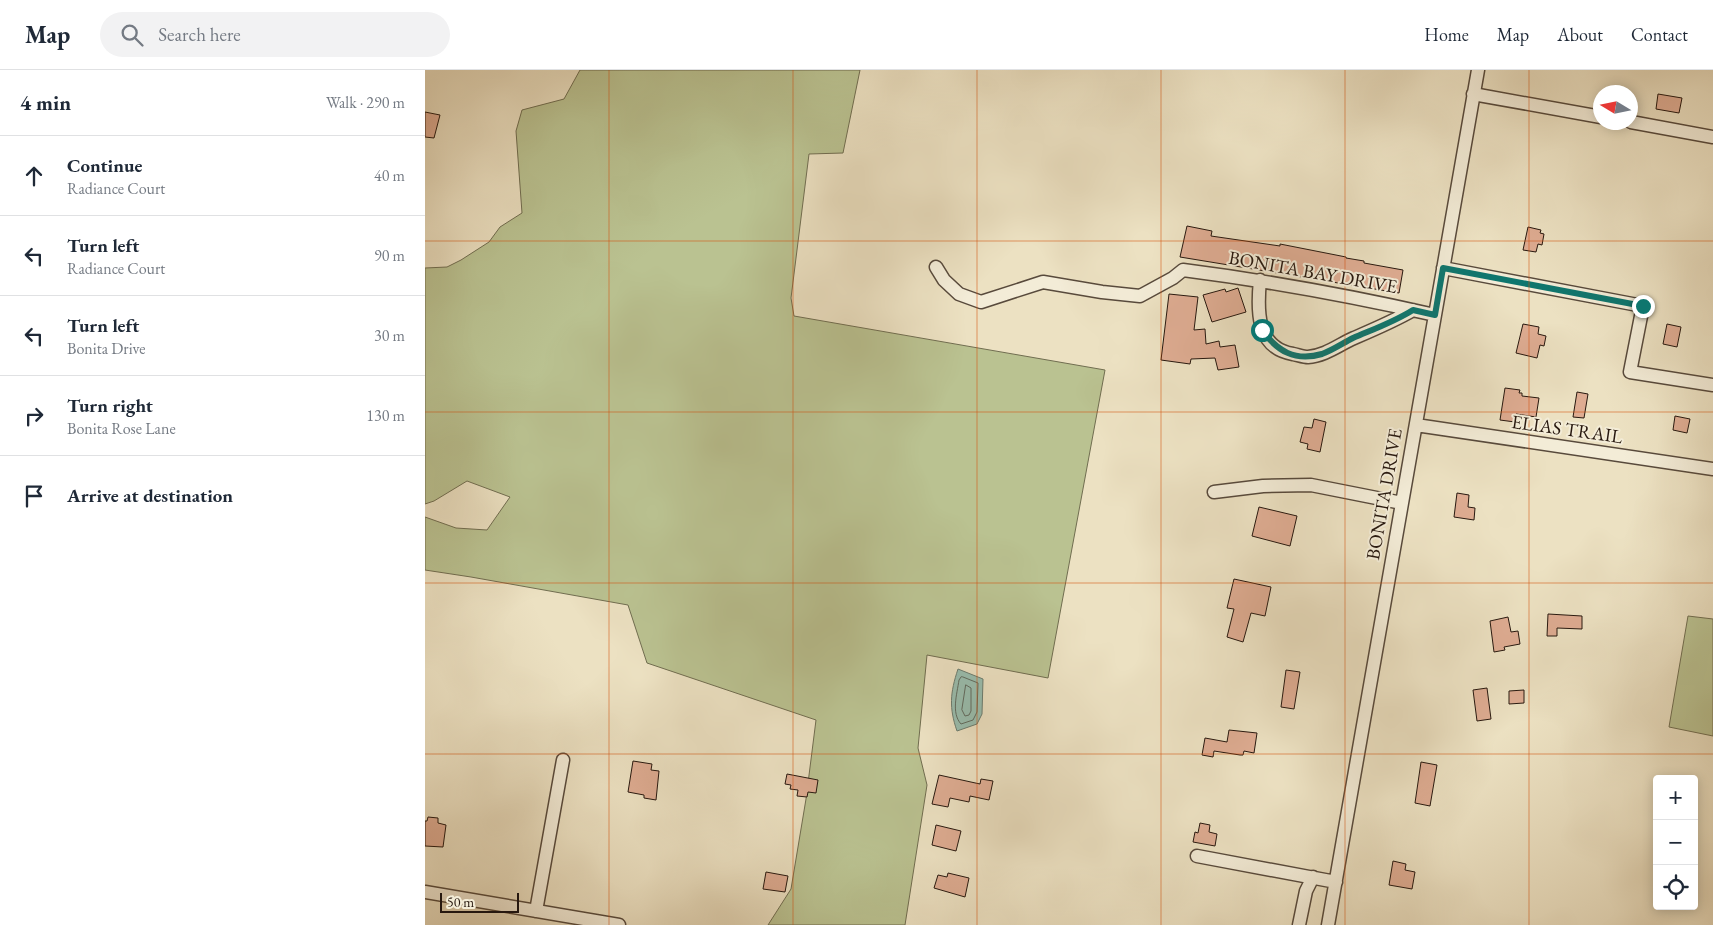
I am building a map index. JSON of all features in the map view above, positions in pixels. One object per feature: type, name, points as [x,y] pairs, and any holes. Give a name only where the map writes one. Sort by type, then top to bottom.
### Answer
[{"type":"street","name":"BONITA DRIVE","points":[[1328,925],[1478,70]]},
{"type":"street","points":[[1473,94],[1593,116]]},
{"type":"street","points":[[1638,123],[1713,137]]},
{"type":"street","name":"BONITA BAY DRIVE","points":[[936,267],[944,280],[959,294],[981,302],[1043,282],[1140,296],[1173,278],[1183,270],[1260,280],[1371,300],[1435,315]]},
{"type":"street","points":[[1443,268],[1643,306],[1630,372],[1713,385]]},
{"type":"street","points":[[1260,280],[1259,296],[1262,330],[1271,344],[1284,352],[1308,357],[1322,354],[1393,322],[1413,310]]},
{"type":"street","name":"ELIAS TRAIL","points":[[1416,425],[1713,469]]},
{"type":"street","points":[[1214,492],[1263,486],[1311,485],[1402,503]]},
{"type":"street","points":[[536,911],[563,760]]},
{"type":"street","points":[[1197,856],[1336,882]]},
{"type":"street","points":[[1299,925],[1306,891],[1313,877]]},
{"type":"street","points":[[425,892],[619,925]]},
{"type":"shaded area","points":[[580,70],[860,70],[843,153],[809,154],[791,298],[794,316],[1105,370],[1048,678],[927,655],[918,748],[927,785],[905,925],[768,925],[791,889],[806,799],[816,720],[647,663],[628,605],[425,570],[425,517],[456,528],[487,530],[510,497],[467,481],[434,501],[425,504],[425,268],[447,267],[461,260],[489,242],[500,227],[522,213],[516,131],[522,110],[564,99]]},
{"type":"shaded area","points":[[1688,616],[1713,619],[1713,736],[1669,727]]},
{"type":"water","points":[[958,669],[983,679],[982,714],[977,724],[957,731],[951,700]]},
{"type":"building","points":[[1658,94],[1682,98],[1679,113],[1656,109]]},
{"type":"building","points":[[425,112],[440,115],[434,138],[425,137]]},
{"type":"building","points":[[1187,226],[1212,231],[1211,236],[1280,246],[1280,244],[1403,270],[1399,293],[1180,257]]},
{"type":"building","points":[[1528,227],[1541,230],[1540,233],[1544,234],[1542,245],[1538,244],[1536,252],[1523,250]]},
{"type":"building","points":[[1238,288],[1246,312],[1212,322],[1203,295],[1225,289],[1226,292]]},
{"type":"building","points":[[1169,294],[1198,297],[1194,330],[1205,329],[1206,344],[1219,341],[1220,347],[1235,345],[1239,367],[1218,370],[1215,358],[1191,359],[1190,364],[1161,360]]},
{"type":"building","points":[[1523,324],[1539,327],[1538,334],[1546,336],[1544,346],[1540,345],[1537,358],[1516,353]]},
{"type":"building","points":[[1667,324],[1681,327],[1677,347],[1663,344]]},
{"type":"building","points":[[1505,388],[1520,390],[1519,393],[1522,393],[1522,396],[1539,398],[1536,417],[1516,414],[1515,422],[1500,420]]},
{"type":"building","points":[[1577,392],[1588,394],[1584,418],[1573,417]]},
{"type":"building","points":[[1675,416],[1690,419],[1687,433],[1673,430]]},
{"type":"building","points":[[1314,419],[1326,422],[1320,452],[1307,449],[1308,444],[1300,442],[1304,427],[1312,428]]},
{"type":"building","points":[[1457,493],[1469,495],[1468,507],[1475,508],[1474,520],[1454,517]]},
{"type":"building","points":[[1259,507],[1297,516],[1290,546],[1252,536]]},
{"type":"building","points":[[1234,579],[1271,587],[1265,616],[1251,613],[1243,642],[1227,637],[1234,609],[1227,608]]},
{"type":"building","points":[[1548,614],[1582,616],[1582,629],[1557,628],[1557,636],[1547,636]]},
{"type":"building","points":[[1508,617],[1511,632],[1518,631],[1520,644],[1504,647],[1505,650],[1494,652],[1490,621]]},
{"type":"building","points":[[1286,670],[1300,672],[1294,709],[1281,707]]},
{"type":"building","points":[[1487,688],[1491,719],[1477,721],[1473,690]]},
{"type":"building","points":[[1524,690],[1524,703],[1509,704],[1509,691]]},
{"type":"building","points":[[1229,730],[1257,733],[1254,753],[1244,751],[1243,755],[1240,755],[1214,751],[1213,757],[1202,755],[1205,738],[1227,742]]},
{"type":"building","points":[[633,761],[652,764],[651,770],[659,771],[656,800],[644,798],[644,795],[628,792]]},
{"type":"building","points":[[1421,762],[1437,765],[1430,806],[1415,803]]},
{"type":"building","points":[[787,774],[818,780],[816,793],[808,792],[807,797],[797,796],[798,790],[790,789],[791,785],[785,784]]},
{"type":"building","points":[[939,775],[980,784],[981,779],[993,781],[989,800],[970,796],[969,802],[950,798],[948,807],[932,804]]},
{"type":"building","points":[[428,817],[438,818],[438,823],[446,825],[443,847],[425,846],[425,821],[427,821]]},
{"type":"building","points":[[1200,823],[1210,825],[1209,832],[1217,834],[1215,846],[1193,842],[1195,832],[1198,833]]},
{"type":"building","points":[[936,825],[961,831],[956,851],[932,845]]},
{"type":"building","points":[[1393,861],[1406,864],[1405,870],[1415,872],[1412,889],[1389,885]]},
{"type":"building","points":[[766,872],[788,876],[785,892],[763,889]]},
{"type":"building","points":[[948,873],[969,878],[965,897],[934,888],[938,875],[947,877]]},
{"type":"route","points":[[1262,330],[1271,344],[1284,352],[1308,357],[1322,354],[1393,322],[1413,310],[1435,315],[1443,268],[1643,306]]}]
